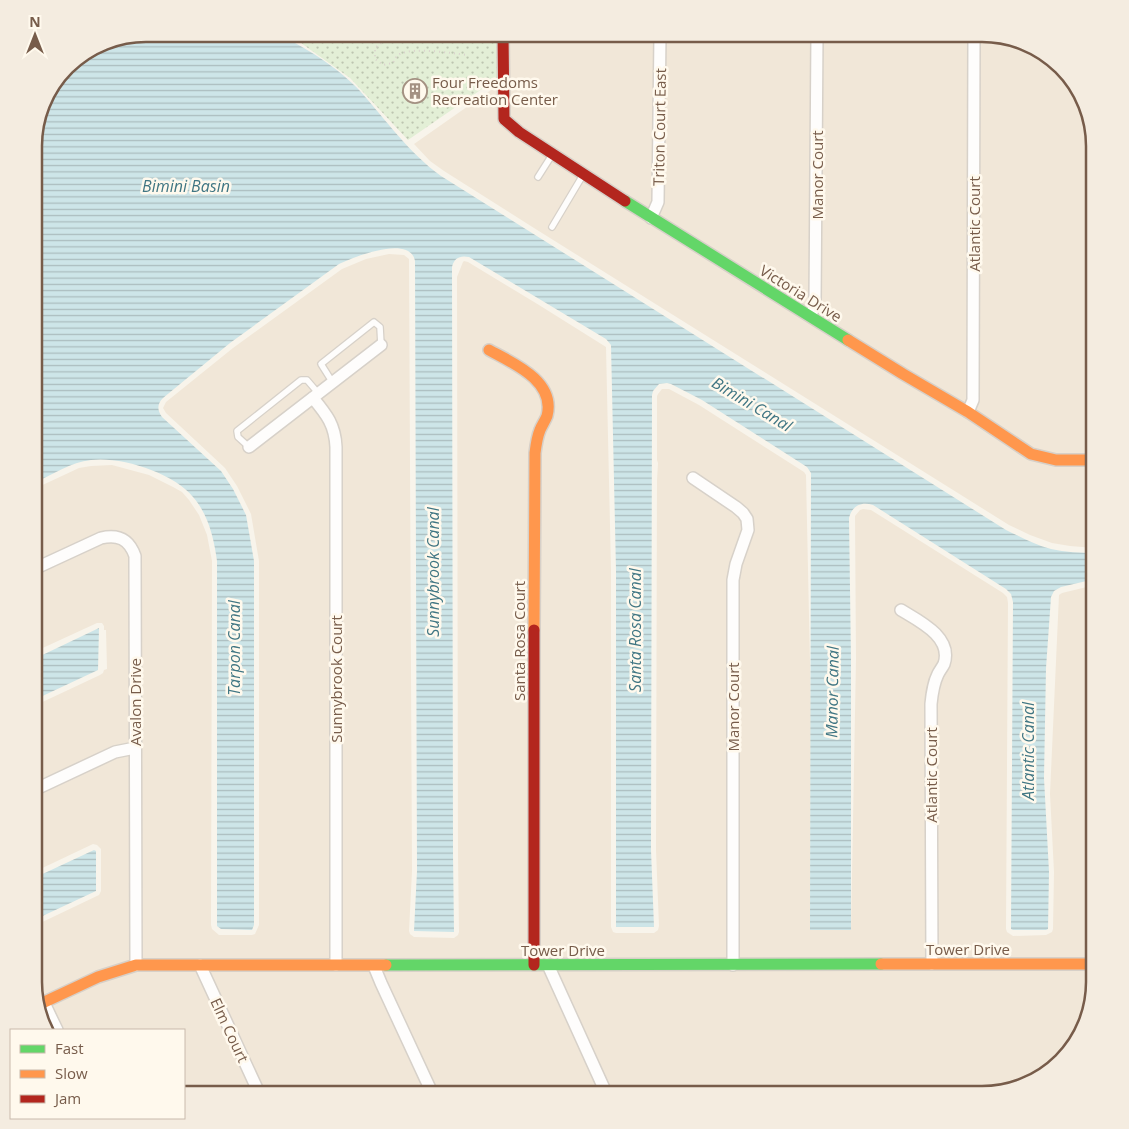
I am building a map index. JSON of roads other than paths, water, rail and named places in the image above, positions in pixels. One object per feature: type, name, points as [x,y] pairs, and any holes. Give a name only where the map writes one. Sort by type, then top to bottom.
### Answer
[{"type":"street","name":"Victoria Drive","points":[[503,42],[504,119],[519,132],[652,218],[903,374],[968,412],[1020,448],[1031,454],[1056,460],[1086,460]]},
{"type":"street","name":"Triton Court East","points":[[652,218],[658,202],[660,43]]},
{"type":"street","name":"Manor Court","points":[[810,316],[816,302],[817,43]]},
{"type":"street","name":"Atlantic Court","points":[[968,412],[973,400],[974,43]]},
{"type":"street","points":[[250,447],[381,345]]},
{"type":"street","name":"Santa Rosa Court","points":[[489,350],[537,380],[543,387],[549,402],[548,414],[536,441],[534,471],[534,965]]},
{"type":"street","name":"Sunnybrook Court","points":[[316,396],[330,422],[335,435],[336,447],[336,965]]},
{"type":"street","name":"Manor Court","points":[[693,478],[736,507],[745,515],[748,526],[733,580],[733,965]]},
{"type":"street","name":"Avalon Drive","points":[[42,565],[101,538],[114,536],[126,541],[135,556],[136,966]]},
{"type":"street","name":"Atlantic Court","points":[[901,610],[935,633],[943,646],[945,654],[943,666],[934,683],[931,704],[932,964]]},
{"type":"street","points":[[42,786],[115,752],[135,748]]},
{"type":"street","name":"Tower Drive","points":[[45,1002],[105,974],[118,969],[136,966],[1086,964]]},
{"type":"street","name":"Elm Court","points":[[200,965],[256,1086]]},
{"type":"street","points":[[548,965],[603,1086]]},
{"type":"street","points":[[374,966],[429,1086]]},
{"type":"street","points":[[48,1017],[55,1029]]},
{"type":"lane","points":[[538,177],[553,154]]},
{"type":"lane","points":[[552,227],[583,174]]},
{"type":"lane","points":[[333,383],[321,364],[374,322],[380,326],[381,345]]},
{"type":"lane","points":[[250,447],[238,437],[238,431],[301,380],[307,380],[316,396]]},
{"type":"water","points":[[294,42],[320,58],[352,83],[408,147],[441,176],[1006,530],[1051,549],[1086,553],[1086,581],[1061,587],[1054,591],[1051,597],[1046,668],[1044,778],[1049,872],[1048,929],[1011,929],[1013,602],[1011,594],[873,505],[861,504],[852,510],[849,518],[851,930],[810,930],[811,473],[807,467],[702,400],[667,383],[659,384],[652,395],[651,850],[654,927],[616,927],[616,570],[611,345],[606,339],[469,257],[463,256],[456,259],[452,267],[454,932],[414,931],[417,871],[415,261],[411,253],[403,249],[393,248],[368,253],[339,264],[230,343],[163,398],[159,405],[159,412],[162,417],[221,471],[233,489],[246,515],[254,561],[254,925],[252,930],[221,929],[217,926],[217,561],[212,535],[203,511],[184,488],[146,468],[103,459],[84,461],[43,479],[43,140],[46,120],[56,95],[64,83],[83,64],[107,50],[133,43]]},
{"type":"water","points":[[99,628],[98,670],[42,696],[42,655]]},
{"type":"water","points":[[94,850],[96,851],[96,891],[42,916],[42,874]]},
{"type":"place","name":"Four Freedoms Recreation Center","points":[[415,91]]},
{"type":"water label","name":"Bimini Basin","points":[[186,186]]},
{"type":"water label","name":"Bimini Canal","points":[[752,404]]},
{"type":"water label","name":"Sunnybrook Canal","points":[[433,572]]},
{"type":"water label","name":"Santa Rosa Canal","points":[[635,630]]},
{"type":"water label","name":"Tarpon Canal","points":[[234,648]]},
{"type":"water label","name":"Manor Canal","points":[[832,692]]},
{"type":"water label","name":"Atlantic Canal","points":[[1028,751]]}]
